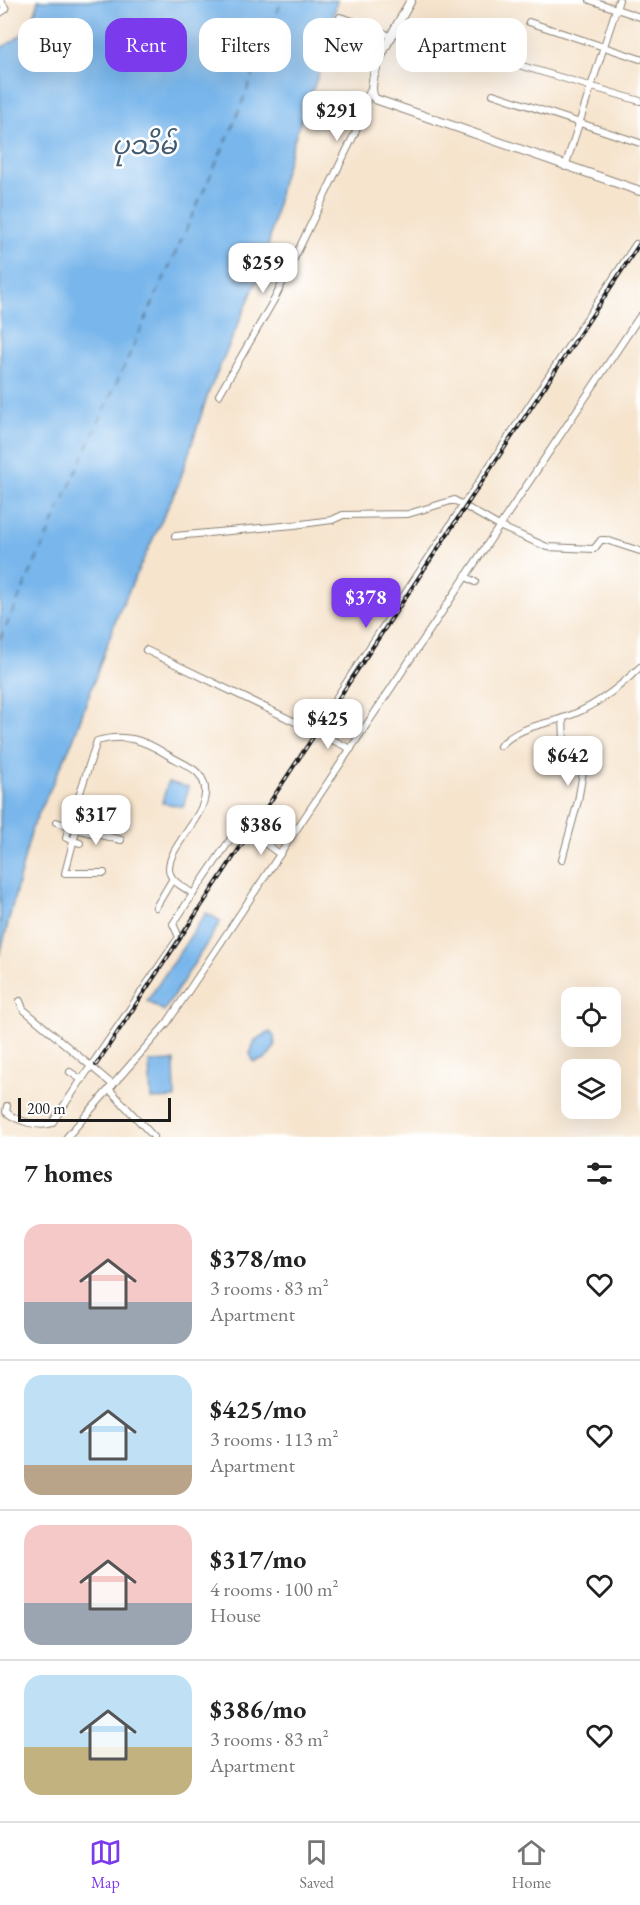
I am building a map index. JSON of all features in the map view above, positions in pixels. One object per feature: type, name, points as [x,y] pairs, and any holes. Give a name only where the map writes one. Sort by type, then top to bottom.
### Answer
[{"type":"street","points":[[0,0],[6,9],[0,13]]},
{"type":"street","points":[[590,0],[640,17]]},
{"type":"street","points":[[565,167],[577,123],[619,0]]},
{"type":"street","points":[[219,395],[275,298],[355,133],[376,68],[409,1]]},
{"type":"street","points":[[340,17],[378,29],[392,38]]},
{"type":"street","points":[[529,22],[640,59]]},
{"type":"street","points":[[527,67],[640,101]]},
{"type":"street","points":[[370,90],[375,99],[382,104],[640,191]]},
{"type":"street","points":[[494,94],[640,143]]},
{"type":"street","points":[[315,730],[636,244]]},
{"type":"street","points":[[67,1137],[167,1023],[640,316]]},
{"type":"street","points":[[175,536],[294,525],[332,520],[343,515],[408,514],[454,501],[500,526],[547,547],[594,549],[601,540],[606,540],[640,551]]},
{"type":"street","points":[[465,576],[475,582]]},
{"type":"street","points":[[146,650],[351,749]]},
{"type":"street","points":[[500,746],[519,730],[563,718],[593,705],[618,689],[640,667]]},
{"type":"street","points":[[562,860],[578,801],[583,772],[564,741],[563,718]]},
{"type":"street","points":[[104,873],[77,878],[65,873],[76,842],[73,827],[97,741],[113,736],[148,743],[198,774],[204,791],[202,808],[170,861],[172,880],[156,907]]},
{"type":"street","points":[[73,827],[82,808],[88,808]]},
{"type":"street","points":[[56,822],[121,840]]},
{"type":"street","points":[[7,1106],[6,1112],[14,1118],[45,1125],[52,1123],[179,937],[172,924],[232,837],[238,833],[248,833],[280,854]]},
{"type":"street","points":[[172,880],[193,894]]},
{"type":"street","points":[[20,1001],[23,1009],[76,1057],[92,1067],[154,1137]]},
{"type":"street","points":[[70,1072],[82,1080]]},
{"type":"water","name":"ပုသိမ်","points":[[38,0],[337,0],[333,18],[303,18],[303,72],[320,72],[297,131],[282,181],[265,262],[208,394],[179,483],[118,614],[73,740],[32,828],[0,955],[0,48],[18,38],[18,72],[93,72],[93,18],[33,18]]},
{"type":"water","points":[[168,782],[188,787],[184,807],[162,803]]},
{"type":"water","points":[[206,913],[221,921],[164,1011],[147,1001]]},
{"type":"water","points":[[270,1032],[274,1036],[275,1047],[265,1059],[254,1062],[250,1054],[255,1040]]},
{"type":"water","points":[[174,1061],[175,1098],[151,1099],[149,1062]]},
{"type":"ferry route","points":[[0,640],[233,126],[282,0]]},
{"type":"railway","points":[[96,1065],[640,243]]}]
